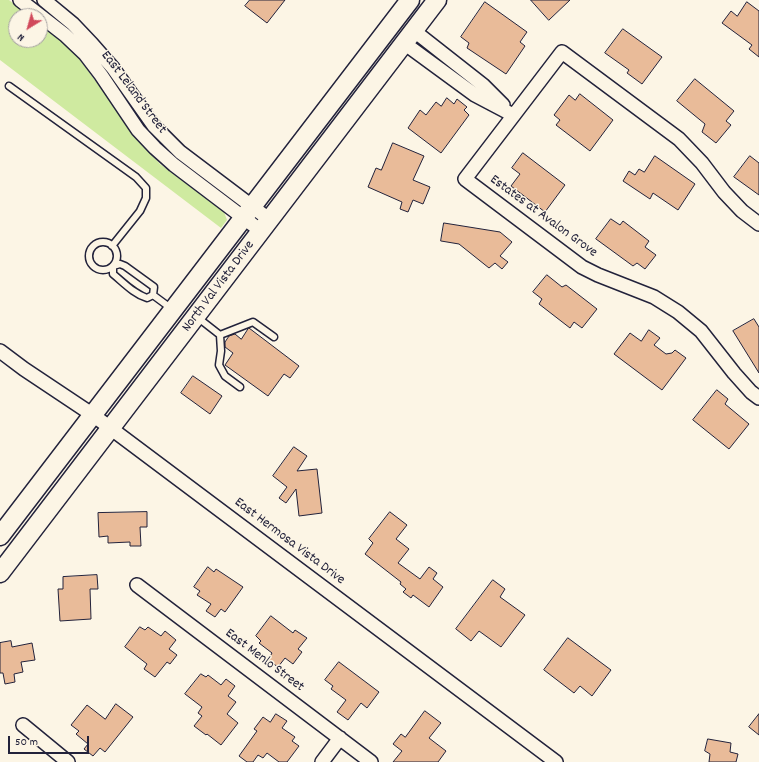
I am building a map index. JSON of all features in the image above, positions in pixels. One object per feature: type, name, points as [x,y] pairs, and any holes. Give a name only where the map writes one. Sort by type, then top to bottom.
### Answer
[{"type":"main road","name":"North Val Vista Drive","points":[[0,536],[410,0]]},
{"type":"main road","name":"North Val Vista Drive","points":[[0,573],[436,0]]},
{"type":"street","name":"East Leland Street","points":[[20,0],[65,34],[85,54],[138,130],[155,148],[174,165],[248,212]]},
{"type":"street","name":"East Leland Street","points":[[44,0],[73,24],[113,68],[154,126],[180,152],[265,226]]},
{"type":"street","points":[[409,36],[447,57],[482,85],[513,115]]},
{"type":"street","points":[[409,36],[439,68],[475,95],[513,115]]},
{"type":"street","name":"Estates at Avalon Grove","points":[[759,224],[724,192],[702,163],[679,139],[562,52],[465,179],[582,267],[605,278],[654,297],[678,312],[701,331],[734,373],[751,392],[759,398]]},
{"type":"street","points":[[439,68],[447,57]]},
{"type":"street","name":"East Hermosa Vista Drive","points":[[0,351],[24,369],[93,415],[556,762]]},
{"type":"street","name":"East Menlo Street","points":[[137,586],[371,762]]},
{"type":"street","points":[[23,725],[68,762]]},
{"type":"street","points":[[322,762],[340,738]]},
{"type":"lane","points":[[9,86],[136,176],[146,188],[146,198],[140,211],[112,246]]},
{"type":"lane","points":[[153,295],[147,298],[134,292],[113,274],[113,266],[117,260],[117,256],[116,251],[112,246],[102,243],[94,246],[91,250],[90,258],[94,266],[98,269],[107,270],[113,266],[120,264],[125,266],[154,287],[153,295]]},
{"type":"lane","points":[[153,295],[173,310]]},
{"type":"lane","points":[[196,316],[220,335],[221,351],[219,365],[225,376],[240,387]]},
{"type":"lane","points":[[220,335],[253,322],[274,337]]},
{"type":"lane","points":[[237,336],[239,328]]},
{"type":"lane","points":[[221,351],[227,349]]},
{"type":"green space","points":[[0,0],[9,0],[20,8],[8,8],[8,48],[48,48],[48,29],[56,35],[78,57],[141,143],[160,164],[224,212],[227,220],[221,228],[0,60]]},
{"type":"building","points":[[250,0],[285,0],[267,23],[245,6]]},
{"type":"building","points":[[531,0],[570,0],[549,20]]},
{"type":"building","points":[[485,2],[527,32],[520,42],[525,46],[506,74],[467,48],[469,43],[461,37]]},
{"type":"building","points":[[747,2],[759,11],[759,57],[749,49],[752,45],[722,23],[731,11],[737,16]]},
{"type":"building","points":[[623,29],[662,57],[642,84],[627,73],[629,70],[605,53]]},
{"type":"building","points":[[695,79],[734,111],[726,121],[731,125],[716,143],[702,132],[705,124],[677,101]]},
{"type":"building","points":[[580,94],[613,120],[590,151],[556,125],[560,120],[554,115],[569,95],[575,100]]},
{"type":"building","points":[[447,98],[454,104],[457,99],[467,107],[464,110],[469,115],[441,153],[408,128],[420,110],[426,115],[436,102],[441,106]]},
{"type":"building","points":[[393,143],[424,156],[413,180],[430,187],[423,204],[413,200],[408,212],[400,209],[402,202],[368,187],[376,168],[381,170]]},
{"type":"building","points":[[523,153],[565,185],[545,212],[511,186],[520,174],[512,168]]},
{"type":"building","points":[[655,156],[695,184],[678,210],[653,193],[650,199],[623,181],[629,171],[635,175],[639,169],[644,172]]},
{"type":"building","points":[[750,156],[759,163],[759,195],[734,177]]},
{"type":"building","points":[[611,219],[620,225],[623,221],[649,241],[645,247],[656,255],[645,269],[637,263],[633,266],[596,239]]},
{"type":"building","points":[[444,223],[500,232],[512,242],[500,256],[508,262],[502,269],[495,263],[489,268],[459,244],[441,241]]},
{"type":"building","points":[[547,275],[562,287],[566,285],[597,309],[582,328],[574,322],[570,328],[539,304],[542,299],[533,292]]},
{"type":"building","points":[[754,319],[759,327],[759,373],[733,331]]},
{"type":"building","points":[[249,328],[299,366],[290,378],[284,374],[268,396],[225,365],[233,353],[225,347],[225,342],[229,336],[235,334],[241,339]]},
{"type":"building","points":[[649,330],[660,338],[654,345],[666,354],[672,353],[675,350],[686,358],[662,390],[614,354],[630,333],[641,341]]},
{"type":"building","points":[[193,376],[222,396],[210,414],[181,393]]},
{"type":"building","points":[[717,390],[728,399],[725,404],[749,424],[729,449],[693,420]]},
{"type":"building","points":[[294,447],[307,456],[297,471],[317,469],[322,513],[299,516],[296,489],[286,503],[279,498],[287,487],[273,476]]},
{"type":"building","points":[[147,512],[147,527],[140,527],[141,546],[130,546],[130,542],[108,543],[108,536],[99,537],[98,513]]},
{"type":"building","points":[[390,512],[407,525],[396,539],[409,549],[398,563],[420,579],[429,567],[437,573],[433,579],[443,587],[429,607],[413,595],[411,598],[403,592],[406,589],[400,584],[401,582],[365,554],[373,543],[369,539]]},
{"type":"building","points":[[208,567],[214,572],[216,569],[243,587],[225,612],[221,609],[215,617],[206,611],[211,604],[197,595],[200,591],[194,587]]},
{"type":"building","points":[[97,575],[98,589],[90,589],[91,619],[60,621],[58,589],[63,589],[63,577]]},
{"type":"building","points":[[493,580],[505,589],[500,597],[525,615],[501,647],[479,631],[471,641],[456,629]]},
{"type":"building","points":[[271,616],[293,633],[295,630],[307,638],[298,649],[302,652],[293,664],[285,658],[278,667],[268,660],[272,653],[259,643],[261,641],[256,636]]},
{"type":"building","points":[[140,627],[145,630],[148,627],[161,636],[165,631],[176,640],[169,649],[177,655],[170,664],[167,662],[155,677],[144,669],[147,664],[125,647]]},
{"type":"building","points":[[568,638],[611,670],[592,696],[580,686],[574,693],[544,670]]},
{"type":"building","points":[[11,641],[12,647],[32,643],[35,660],[21,662],[23,672],[14,674],[15,682],[5,684],[3,673],[0,673],[0,643]]},
{"type":"building","points":[[339,662],[379,692],[367,708],[361,703],[348,720],[337,712],[346,700],[331,689],[333,686],[325,680]]},
{"type":"building","points":[[201,674],[206,677],[208,675],[221,685],[226,679],[235,686],[228,696],[236,702],[227,714],[238,723],[221,745],[194,726],[202,716],[198,713],[202,707],[185,694]]},
{"type":"building","points":[[116,704],[133,717],[105,752],[100,748],[93,756],[84,749],[88,744],[76,734],[79,731],[71,725],[87,705],[105,719]]},
{"type":"building","points":[[425,711],[441,723],[429,738],[446,751],[438,762],[393,762],[402,751],[393,744],[401,734],[405,737]]},
{"type":"building","points":[[276,714],[287,721],[282,728],[295,737],[292,741],[299,746],[287,762],[279,762],[267,753],[263,758],[258,755],[253,762],[247,762],[239,756],[257,731],[254,729],[263,717],[270,722]]},
{"type":"building","points":[[759,714],[759,735],[749,727]]},
{"type":"building","points":[[708,739],[731,743],[730,752],[738,754],[736,762],[709,762],[710,754],[705,751]]}]
